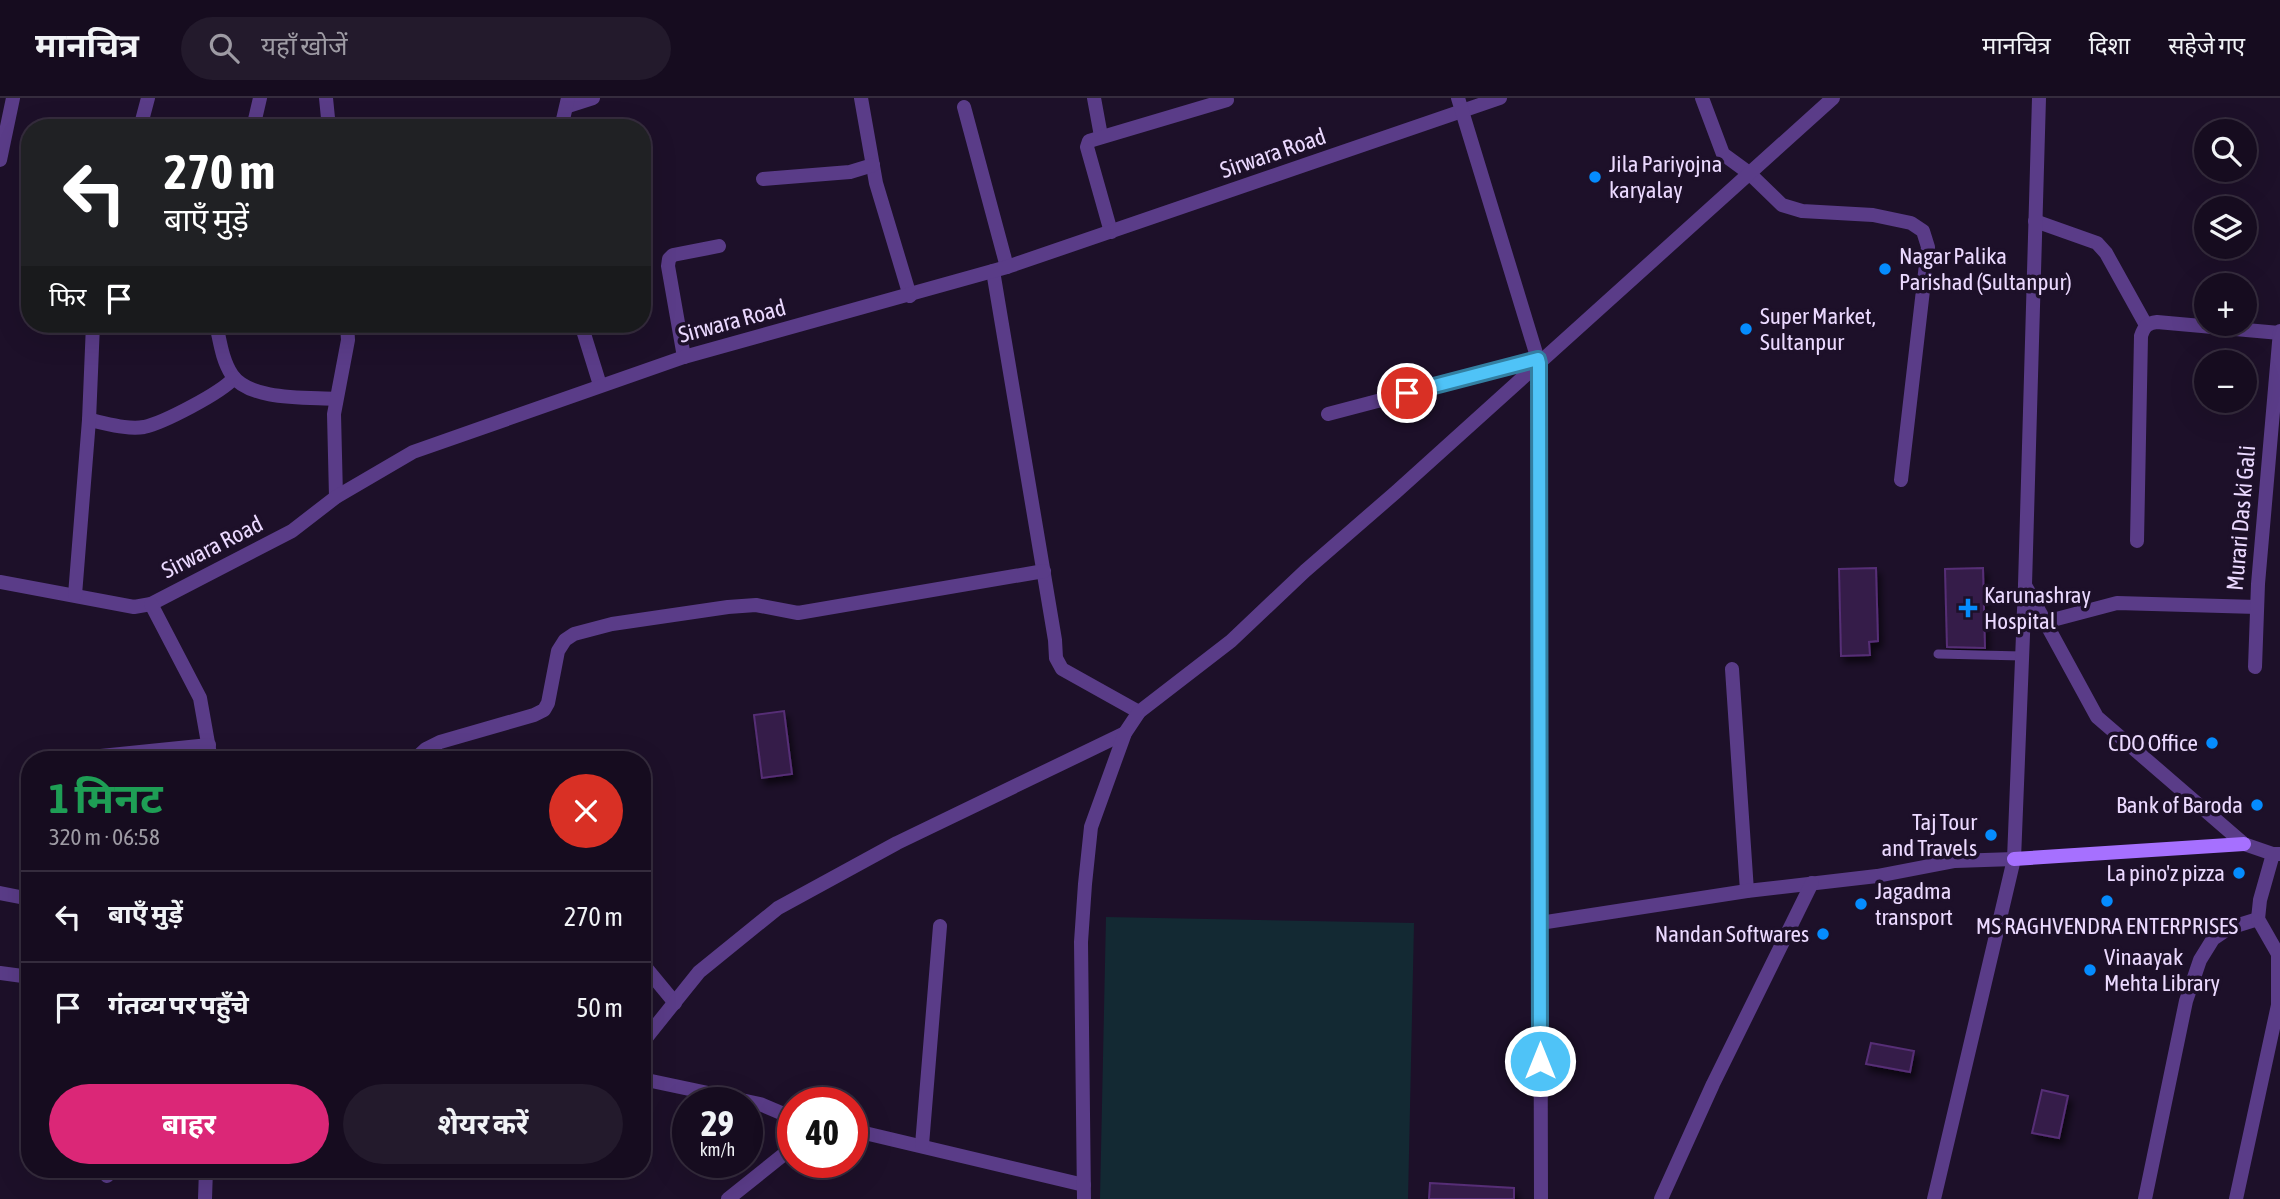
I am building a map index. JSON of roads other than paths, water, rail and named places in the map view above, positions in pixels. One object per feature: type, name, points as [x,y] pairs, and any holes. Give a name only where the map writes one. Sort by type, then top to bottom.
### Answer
[{"type":"main road","points":[[2014,859],[2244,844]]},
{"type":"street","points":[[0,160],[13,98]]},
{"type":"street","points":[[142,119],[148,98]]},
{"type":"street","points":[[255,119],[260,98]]},
{"type":"street","points":[[326,98],[328,119]]},
{"type":"street","points":[[563,119],[568,102],[593,98]]},
{"type":"street","points":[[861,98],[873,165],[910,296]]},
{"type":"street","points":[[1094,98],[1101,136]]},
{"type":"street","points":[[1458,98],[1538,361],[1541,1199]]},
{"type":"street","name":"Sirwara Road","points":[[0,582],[134,607],[151,604],[292,531],[335,497],[413,452],[684,357],[1000,269],[1463,113],[1500,98]]},
{"type":"street","points":[[1702,98],[1723,154],[1749,173],[1782,205],[1792,210],[1873,215],[1911,223],[1923,231],[1928,247],[1901,480]]},
{"type":"street","points":[[868,1134],[922,1146],[1084,1192],[1081,942],[1084,884],[1091,827],[1125,733],[1139,712],[1231,642],[1305,571],[1833,98]]},
{"type":"street","points":[[1934,1199],[2014,859],[2039,98]]},
{"type":"street","points":[[1111,232],[1087,147],[1089,141],[1227,100]]},
{"type":"street","points":[[964,107],[1000,269],[1056,658],[1062,669],[1139,712]]},
{"type":"street","points":[[763,179],[850,172],[873,165]]},
{"type":"street","points":[[2035,221],[2096,243],[2105,253],[2146,325]]},
{"type":"street","points":[[684,357],[669,259],[719,246]]},
{"type":"street","points":[[2146,325],[2157,322],[2280,332]]},
{"type":"street","points":[[2137,541],[2141,336],[2146,325]]},
{"type":"street","name":"Murari Das ki Gali","points":[[2255,667],[2257,607],[2280,332]]},
{"type":"street","points":[[75,595],[89,420],[93,333]]},
{"type":"street","points":[[218,333],[225,362],[234,378],[243,386],[260,393],[336,399]]},
{"type":"street","points":[[335,497],[334,414],[348,333]]},
{"type":"street","points":[[584,333],[600,386]]},
{"type":"street","points":[[1328,414],[1538,361]]},
{"type":"street","points":[[89,420],[144,427],[211,397],[234,378]]},
{"type":"street","points":[[424,751],[440,742],[534,715],[544,709],[550,696],[558,651],[565,640],[574,634],[612,624],[728,607],[756,605],[798,613],[1044,571]]},
{"type":"street","points":[[2025,585],[2096,717],[2244,844],[2276,854],[2260,900],[2258,919],[2278,954],[2278,1005],[2236,1199]]},
{"type":"street","points":[[2045,622],[2117,603],[2257,607]]},
{"type":"street","points":[[151,604],[200,698],[210,751]]},
{"type":"street","points":[[1732,669],[1746,891]]},
{"type":"street","points":[[651,1032],[699,972],[778,908],[897,843],[1125,733]]},
{"type":"street","points":[[1540,923],[1746,891],[1877,876],[1955,860],[2014,859]]},
{"type":"street","points":[[1661,1199],[1713,1084],[1812,883]]},
{"type":"street","points":[[0,893],[21,897]]},
{"type":"street","points":[[2145,1199],[2186,1001],[2200,960],[2213,939],[2229,928],[2258,919]]},
{"type":"street","points":[[922,1146],[940,926]]},
{"type":"street","points":[[0,973],[21,976]]},
{"type":"street","points":[[651,974],[675,1003]]},
{"type":"street","points":[[651,1081],[760,1104],[777,1111]]},
{"type":"street","points":[[728,1199],[777,1160]]},
{"type":"street","points":[[205,1199],[206,1178]]},
{"type":"lane","points":[[1938,654],[2022,656]]},
{"type":"place","name":"Jila Pariyojna karyalay","points":[[1595,177]]},
{"type":"place","name":"Nagar Palika Parishad (Sultanpur)","points":[[1885,269]]},
{"type":"place","name":"Super Market, Sultanpur","points":[[1746,329]]},
{"type":"place","name":"Karunashray Hospital","points":[[1968,608]]},
{"type":"place","name":"CDO Office","points":[[2212,743]]},
{"type":"place","name":"Bank of Baroda","points":[[2257,805]]},
{"type":"place","name":"Taj Tour and Travels","points":[[1991,835]]},
{"type":"place","name":"La pino'z pizza","points":[[2239,873]]},
{"type":"place","name":"MS RAGHVENDRA ENTERPRISES","points":[[2107,901]]},
{"type":"place","name":"Jagadma transport","points":[[1861,904]]},
{"type":"place","name":"Nandan Softwares","points":[[1823,934]]},
{"type":"place","name":"Vinaayak Mehta Library","points":[[2090,970]]}]
